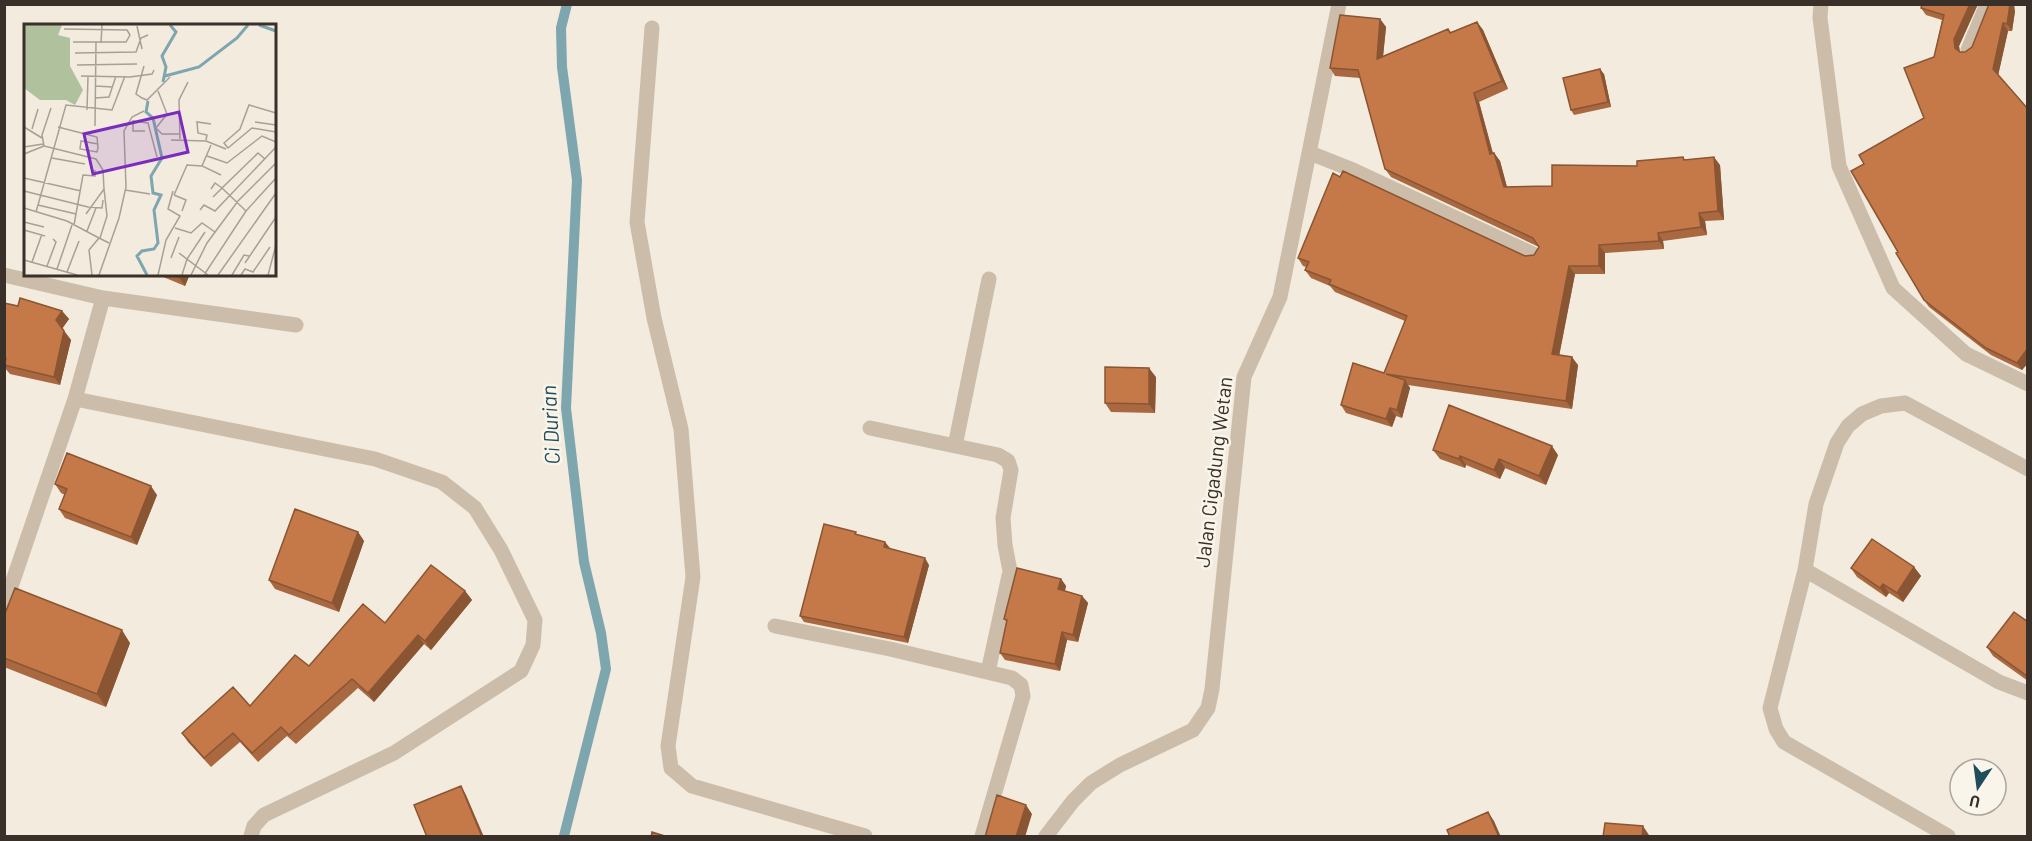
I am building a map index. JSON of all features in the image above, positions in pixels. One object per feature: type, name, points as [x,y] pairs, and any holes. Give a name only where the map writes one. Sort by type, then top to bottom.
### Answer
[{"type":"street","name":"Jalan Cigadung Wetan","points":[[1046,837],[1091,783],[1120,765],[1193,730],[1208,708],[1212,689],[1244,377],[1280,297],[1339,4]]},
{"type":"street","points":[[1821,4],[1820,18],[1839,166],[1893,288],[1966,354],[2028,384]]},
{"type":"street","points":[[1968,50],[1987,4]]},
{"type":"street","points":[[652,28],[637,222],[654,318],[681,429],[693,577],[668,747],[671,768],[692,786],[865,837]]},
{"type":"street","points":[[1310,153],[1353,170],[1535,255]]},
{"type":"street","points":[[4,275],[103,298],[296,325]]},
{"type":"street","points":[[955,446],[989,279]]},
{"type":"street","points":[[4,608],[75,399],[103,298]]},
{"type":"street","points":[[75,399],[375,459],[442,482],[475,508],[501,550],[535,621],[532,645],[521,671],[394,753],[264,815],[254,826],[251,837]]},
{"type":"street","points":[[1948,837],[1784,742],[1776,729],[1770,708],[1805,570],[1816,504],[1837,443],[1848,426],[1862,414],[1881,406],[1905,402],[2028,469]]},
{"type":"street","points":[[870,428],[998,455],[1008,461],[1011,470],[1003,518],[1010,571],[988,672]]},
{"type":"street","points":[[1805,570],[1998,682],[2028,693]]},
{"type":"street","points":[[775,626],[988,672],[1012,678],[1021,685],[1023,696],[982,837]]},
{"type":"building","points":[[1922,4],[1970,4],[1954,39],[1955,48],[1960,52],[1965,52],[1972,47],[1989,4],[2010,4],[2007,24],[2003,23],[1993,69],[2028,109],[2028,348],[2017,363],[1986,348],[1924,300],[1851,171],[1864,164],[1859,155],[1924,118],[1904,68],[1934,57],[1944,15],[1921,8]]},
{"type":"building","points":[[1340,15],[1380,19],[1377,59],[1448,29],[1450,33],[1477,22],[1502,81],[1474,93],[1490,154],[1494,153],[1504,187],[1552,186],[1552,165],[1637,166],[1637,161],[1714,157],[1718,211],[1699,213],[1701,227],[1658,233],[1659,241],[1599,245],[1599,266],[1569,266],[1552,354],[1572,357],[1566,401],[1386,374],[1405,380],[1397,410],[1390,408],[1386,419],[1341,405],[1353,363],[1384,373],[1407,316],[1329,284],[1331,280],[1305,270],[1309,262],[1298,258],[1333,173],[1340,177],[1343,171],[1525,256],[1534,255],[1539,247],[1533,238],[1385,169],[1358,70],[1330,68]]},
{"type":"building","points":[[1600,69],[1608,102],[1571,110],[1563,78]]},
{"type":"building","points":[[20,298],[62,311],[56,320],[64,331],[54,377],[4,365],[6,359],[4,359],[4,303],[18,306]]},
{"type":"building","points":[[1105,367],[1149,368],[1149,404],[1105,403]]},
{"type":"building","points":[[1449,405],[1552,446],[1539,476],[1499,459],[1494,470],[1460,456],[1459,459],[1433,450]]},
{"type":"building","points":[[67,453],[151,486],[131,537],[59,509],[67,489],[55,484]]},
{"type":"building","points":[[295,509],[358,532],[332,603],[269,580]]},
{"type":"building","points":[[824,524],[885,542],[884,547],[925,558],[904,637],[800,616]]},
{"type":"building","points":[[1872,539],[1914,567],[1897,593],[1883,584],[1880,588],[1851,568]]},
{"type":"building","points":[[431,565],[465,591],[425,641],[418,635],[368,693],[352,679],[289,735],[281,727],[252,753],[233,733],[204,758],[182,733],[233,687],[250,706],[295,655],[309,666],[363,604],[385,623]]},
{"type":"building","points":[[1017,568],[1061,579],[1058,589],[1082,596],[1073,635],[1062,632],[1055,664],[1000,653],[1007,620],[1004,619]]},
{"type":"building","points":[[15,588],[122,630],[97,694],[4,658],[4,616]]},
{"type":"building","points":[[2014,612],[2028,622],[2027,676],[1987,647]]},
{"type":"building","points":[[461,786],[482,837],[427,837],[414,805]]},
{"type":"building","points":[[997,795],[1026,805],[1016,837],[985,837]]},
{"type":"building","points":[[1488,812],[1499,837],[1450,837],[1447,830]]},
{"type":"building","points":[[1605,823],[1643,826],[1642,837],[1603,837]]},
{"type":"building","points":[[652,832],[668,837],[651,837]]},
{"type":"waterway","name":"Ci Durian","points":[[564,836],[606,669],[601,633],[584,562],[566,408],[577,180],[562,67],[561,28],[567,4]]}]
